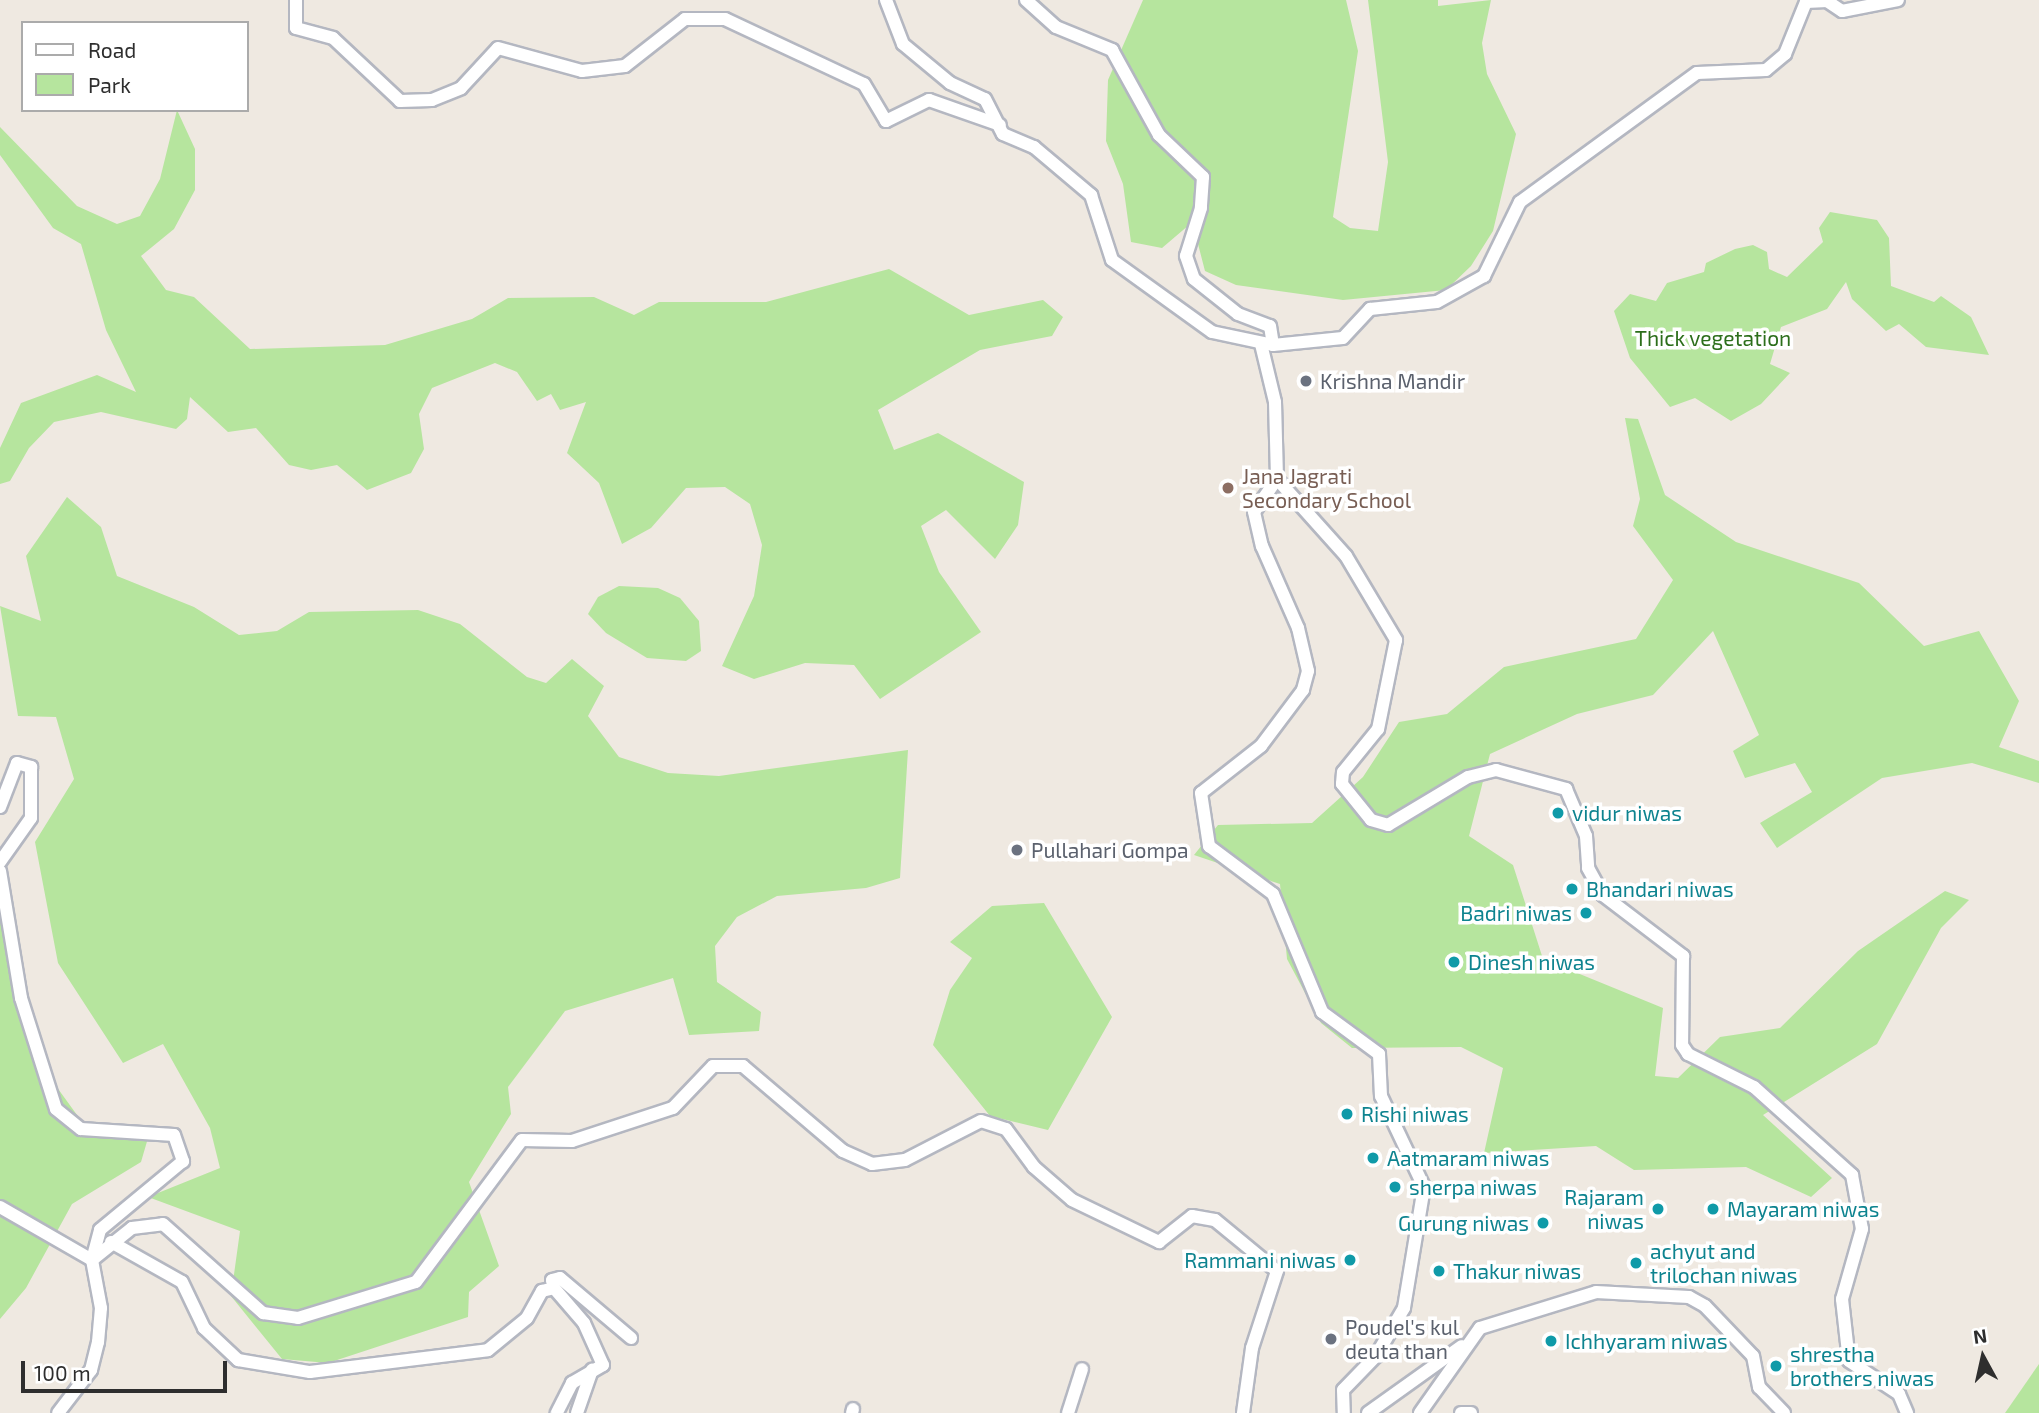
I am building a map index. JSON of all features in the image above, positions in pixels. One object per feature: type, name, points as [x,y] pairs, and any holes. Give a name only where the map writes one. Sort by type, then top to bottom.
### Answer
[{"type":"street","points":[[296,0],[296,29],[333,38],[400,101],[432,100],[461,88],[498,48],[582,71],[625,66],[685,19],[725,19],[864,84],[886,121],[929,100],[1000,125]]},
{"type":"street","points":[[886,0],[903,44],[950,83],[985,99],[1003,134],[1034,146],[1091,195],[1112,260],[1212,332],[1272,344],[1343,338],[1370,309],[1437,302],[1484,276],[1520,202],[1697,73],[1766,70],[1785,54],[1806,2],[1827,1],[1842,11],[1898,0]]},
{"type":"street","points":[[1026,0],[1056,27],[1112,50],[1159,135],[1203,177],[1201,208],[1186,256],[1194,279],[1238,314],[1270,326],[1277,479],[1254,512],[1308,671],[1303,690],[1261,746],[1201,793],[1209,846],[1273,894],[1322,1012],[1379,1054],[1381,1096],[1424,1187],[1404,1307],[1376,1356],[1343,1390],[1344,1413]]},
{"type":"street","points":[[1277,479],[1346,556],[1396,640],[1378,729],[1343,772],[1342,783],[1371,820],[1388,825],[1468,777],[1496,770],[1566,789],[1586,836],[1588,868],[1604,895],[1683,956],[1682,1045],[1688,1054],[1754,1087],[1852,1175],[1862,1229],[1842,1299],[1849,1361],[1899,1394],[1907,1413]]},
{"type":"street","points":[[0,807],[17,763],[31,767],[31,818],[0,862]]},
{"type":"street","points":[[0,871],[21,998],[56,1109],[81,1129],[174,1135],[183,1161],[100,1230],[92,1260],[101,1308],[98,1342],[91,1370],[58,1413]]},
{"type":"street","points":[[92,1260],[111,1242],[132,1228],[163,1224],[263,1313],[298,1318],[416,1282],[522,1140],[572,1141],[673,1108],[713,1066],[743,1066],[843,1151],[872,1164],[905,1160],[981,1121],[1006,1129],[1034,1167],[1072,1200],[1158,1242],[1192,1216],[1216,1220],[1277,1271],[1252,1348],[1243,1413]]},
{"type":"street","points":[[0,1207],[92,1260]]},
{"type":"street","points":[[111,1242],[182,1282],[204,1328],[238,1360],[310,1371],[488,1350],[527,1318],[542,1291],[554,1288]]},
{"type":"street","points":[[557,1413],[572,1383],[603,1365],[590,1333],[554,1288],[552,1280],[560,1278],[631,1338]]},
{"type":"street","points":[[1367,1413],[1468,1342],[1490,1323],[1596,1292],[1689,1297],[1741,1340],[1754,1356],[1759,1387],[1784,1413]]},
{"type":"street","points":[[1420,1413],[1468,1342]]},
{"type":"street","points":[[1068,1413],[1082,1369]]},
{"type":"street","points":[[578,1413],[592,1370]]},
{"type":"street","points":[[1461,1413],[1471,1413]]},
{"type":"green space","points":[[1143,0],[1346,0],[1358,51],[1333,217],[1350,228],[1378,231],[1388,162],[1368,0],[1438,0],[1438,6],[1491,0],[1482,43],[1487,74],[1516,134],[1493,231],[1471,266],[1446,290],[1343,300],[1236,285],[1205,271],[1198,244],[1205,220],[1196,219],[1162,248],[1131,242],[1123,184],[1106,141],[1108,80]]},
{"type":"green space","points":[[178,112],[195,149],[195,190],[174,229],[141,256],[166,290],[194,297],[250,349],[385,345],[472,319],[508,298],[594,297],[634,315],[659,302],[766,302],[889,269],[969,315],[1043,300],[1063,317],[1052,336],[980,350],[878,410],[894,450],[938,433],[1024,482],[1018,525],[995,559],[946,510],[921,526],[939,572],[981,632],[880,699],[854,665],[805,663],[754,679],[722,666],[754,596],[762,545],[750,504],[725,487],[686,488],[651,528],[622,544],[599,483],[567,453],[586,402],[560,410],[551,394],[537,401],[517,372],[495,363],[432,388],[419,414],[424,449],[411,473],[367,490],[337,465],[311,470],[289,465],[256,428],[228,432],[190,397],[187,419],[176,429],[101,412],[54,422],[29,448],[10,481],[0,484],[0,448],[21,403],[97,375],[136,392],[106,330],[81,244],[53,228],[0,155],[0,127],[77,206],[117,224],[140,216],[160,179]]},
{"type":"green space","name":"Thick vegetation","points":[[1830,212],[1877,220],[1889,238],[1891,286],[1934,302],[1941,296],[1971,317],[1989,355],[1926,347],[1899,324],[1886,331],[1852,299],[1846,282],[1827,309],[1781,327],[1770,364],[1790,373],[1761,404],[1731,421],[1695,398],[1670,407],[1630,358],[1614,311],[1630,294],[1656,301],[1667,283],[1704,272],[1706,263],[1735,249],[1753,245],[1767,252],[1769,269],[1787,277],[1823,242],[1819,228]]},
{"type":"green space","points":[[1625,418],[1638,419],[1665,495],[1736,542],[1859,583],[1924,646],[1979,631],[2019,701],[1999,747],[2039,761],[2039,783],[1972,763],[1882,778],[1777,848],[1760,823],[1812,792],[1795,763],[1745,778],[1733,751],[1759,735],[1713,631],[1653,695],[1577,714],[1490,754],[1469,836],[1513,865],[1543,959],[1663,1008],[1655,1076],[1678,1078],[1720,1037],[1780,1028],[1858,951],[1945,891],[1969,900],[1941,928],[1877,1044],[1763,1115],[1832,1178],[1811,1197],[1746,1167],[1634,1170],[1596,1146],[1484,1153],[1503,1068],[1461,1047],[1352,1048],[1321,1023],[1287,959],[1280,884],[1194,855],[1218,825],[1312,823],[1363,777],[1399,722],[1447,714],[1504,667],[1636,639],[1673,580],[1633,526],[1640,499]]},
{"type":"green space","points":[[67,497],[101,527],[117,576],[194,607],[239,635],[277,631],[309,612],[418,610],[460,624],[527,677],[546,683],[572,659],[604,686],[588,716],[619,757],[668,773],[719,776],[908,750],[900,878],[866,888],[777,896],[737,917],[715,946],[717,982],[761,1012],[759,1031],[689,1035],[673,978],[565,1011],[508,1087],[511,1114],[469,1182],[499,1266],[469,1292],[468,1317],[328,1363],[282,1359],[231,1296],[240,1231],[148,1197],[220,1168],[210,1128],[163,1044],[123,1063],[58,963],[35,842],[74,779],[56,717],[18,716],[0,606],[41,621],[26,556]]},
{"type":"green space","points":[[619,586],[658,588],[680,598],[699,621],[701,651],[686,661],[647,658],[606,633],[588,614],[598,597]]},
{"type":"green space","points":[[0,873],[15,978],[48,1075],[85,1126],[148,1138],[141,1162],[72,1204],[26,1288],[0,1319]]},
{"type":"green space","points":[[1044,903],[1112,1017],[1048,1130],[990,1116],[933,1045],[950,990],[972,958],[950,942],[992,906]]},
{"type":"green space","points":[[2039,1364],[2039,1413],[2005,1413]]},
{"type":"place","name":"Krishna Mandir","points":[[1306,381]]},
{"type":"place","name":"Jana Jagrati Secondary School","points":[[1228,488]]},
{"type":"place","name":"vidur niwas","points":[[1558,813]]},
{"type":"place","name":"Pullahari Gompa","points":[[1017,850]]},
{"type":"place","name":"Bhandari niwas","points":[[1572,889]]},
{"type":"place","name":"Badri niwas","points":[[1586,913]]},
{"type":"place","name":"Dinesh niwas","points":[[1454,962]]},
{"type":"place","name":"Rishi niwas","points":[[1347,1114]]},
{"type":"place","name":"Aatmaram niwas","points":[[1373,1158]]},
{"type":"place","name":"sherpa niwas","points":[[1395,1187]]},
{"type":"place","name":"Rajaram niwas","points":[[1658,1209]]},
{"type":"place","name":"Mayaram niwas","points":[[1713,1209]]},
{"type":"place","name":"Gurung niwas","points":[[1543,1223]]},
{"type":"place","name":"Rammani niwas","points":[[1350,1260]]},
{"type":"place","name":"achyut and trilochan niwas","points":[[1636,1263]]},
{"type":"place","name":"Thakur niwas","points":[[1439,1271]]},
{"type":"place","name":"Poudel's kul deuta than","points":[[1331,1339]]},
{"type":"place","name":"Ichhyaram niwas","points":[[1551,1341]]},
{"type":"place","name":"shrestha brothers niwas","points":[[1776,1366]]}]
